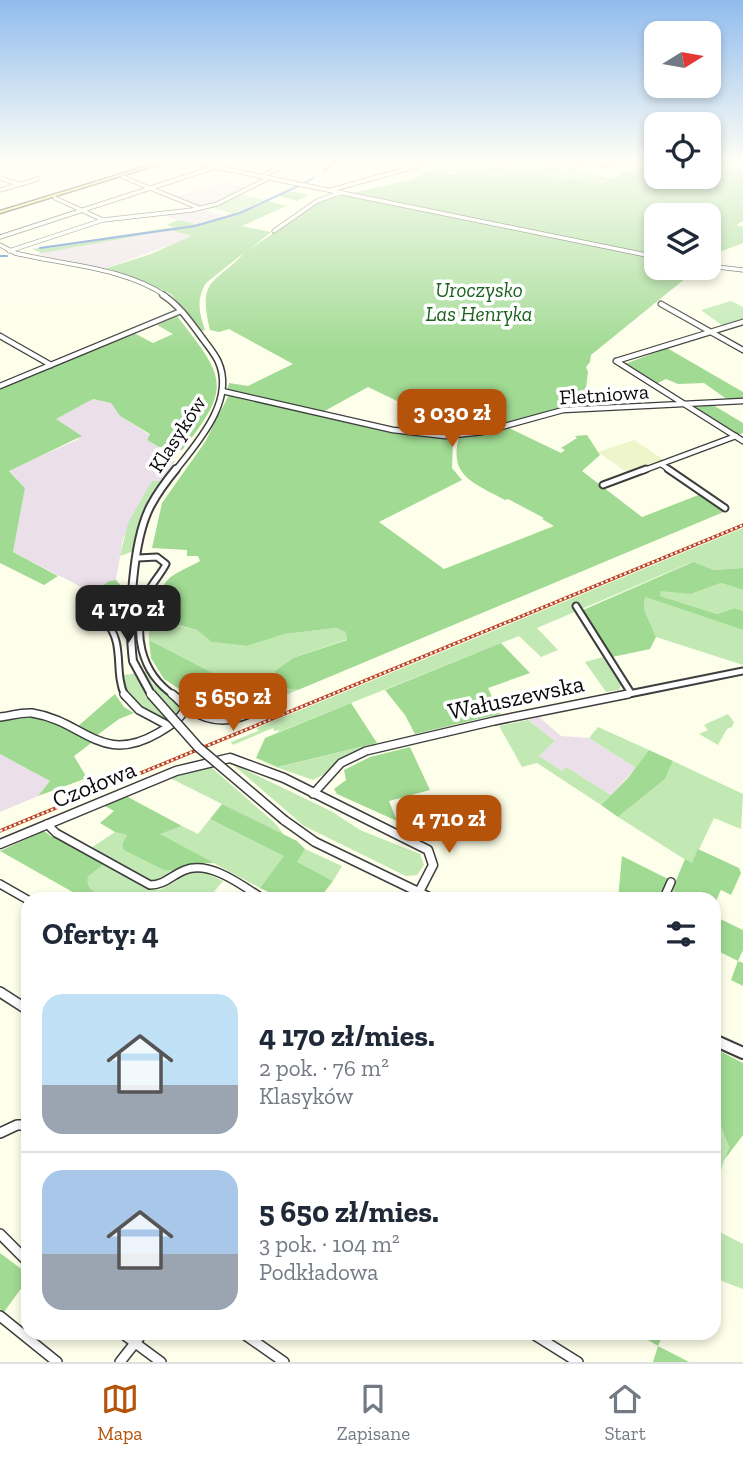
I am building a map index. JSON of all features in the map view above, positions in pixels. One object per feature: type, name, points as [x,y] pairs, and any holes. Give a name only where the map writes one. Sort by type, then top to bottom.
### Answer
[{"type":"street","points":[[0,237],[40,225]]},
{"type":"street","points":[[9,251],[89,225]]},
{"type":"street","points":[[274,231],[283,225]]},
{"type":"street","points":[[499,225],[644,255]]},
{"type":"street","name":"Klasyków","points":[[0,244],[9,251],[141,284],[168,298],[218,361],[223,376],[222,391],[213,418],[150,506],[138,558],[129,629],[134,661],[143,684],[157,705],[284,820],[315,842],[409,892]]},
{"type":"street","points":[[721,267],[743,270]]},
{"type":"street","points":[[661,304],[743,350]]},
{"type":"street","points":[[0,386],[181,312]]},
{"type":"street","points":[[743,322],[617,361],[743,440]]},
{"type":"street","points":[[0,336],[51,365]]},
{"type":"street","name":"Fletniowa","points":[[222,391],[393,430],[438,436],[483,432],[563,410],[743,401]]},
{"type":"street","points":[[603,485],[736,436]]},
{"type":"street","points":[[661,464],[725,508]]},
{"type":"street","points":[[0,717],[31,713],[121,747],[138,744],[183,717],[186,709],[184,703],[162,688],[153,678],[142,643],[145,601],[166,564],[157,557],[138,558]]},
{"type":"street","points":[[576,606],[631,693]]},
{"type":"street","points":[[105,621],[118,636],[120,679],[125,696],[140,711],[169,726]]},
{"type":"street","name":"Wałuszewska","points":[[313,794],[337,766],[366,751],[494,721],[743,671]]},
{"type":"street","points":[[186,709],[195,710],[213,721],[222,722],[276,702]]},
{"type":"street","name":"Czołowa","points":[[0,844],[176,771],[223,759],[243,761],[431,852],[435,866],[419,892]]},
{"type":"street","points":[[47,824],[56,833],[150,885],[162,885],[186,869],[199,866],[249,892]]},
{"type":"street","points":[[667,892],[671,882]]},
{"type":"street","points":[[0,884],[21,896]]},
{"type":"street","points":[[0,992],[21,1006]]},
{"type":"street","points":[[721,1043],[743,1054]]},
{"type":"street","points":[[0,1133],[21,1125]]},
{"type":"street","points":[[0,1234],[21,1255]]},
{"type":"street","points":[[0,1316],[21,1333]]},
{"type":"street","points":[[30,1340],[57,1362]]},
{"type":"street","points":[[120,1362],[137,1340]]},
{"type":"street","points":[[141,1340],[162,1362]]},
{"type":"street","points":[[253,1340],[284,1362]]},
{"type":"street","points":[[543,1340],[578,1362]]},
{"type":"shaded area","points":[[171,230],[193,237],[103,269],[35,254]]},
{"type":"shaded area","points":[[93,399],[111,403],[120,416],[150,435],[147,440],[159,447],[159,462],[175,461],[160,481],[152,481],[123,539],[116,580],[109,581],[93,593],[13,552],[25,488],[9,470],[77,440],[81,435],[55,419]]},
{"type":"shaded area","points":[[539,717],[561,736],[589,738],[636,768],[611,795],[566,767],[562,771],[539,756],[555,741],[528,720]]},
{"type":"shaded area","points":[[0,754],[50,781],[38,796],[0,812]]},
{"type":"green space","name":"Uroczysko Las Henryka","points":[[168,225],[245,225],[242,226],[271,232],[249,250],[286,225],[644,225],[644,280],[683,280],[591,355],[586,367],[588,372],[584,406],[568,406],[482,429],[417,431],[393,428],[420,412],[368,387],[321,413],[227,391],[229,383],[248,386],[293,364],[229,329],[219,332],[210,330],[207,291],[217,277],[245,252],[206,283],[200,301],[205,330],[201,331],[171,294],[141,281],[101,270],[151,254],[191,236],[171,230],[42,253],[32,249],[174,227]]},
{"type":"green space","name":"Uroczysko Las Henryka","points":[[721,225],[743,227],[743,243],[721,251]]},
{"type":"green space","points":[[731,301],[743,307],[743,320],[723,326],[701,310]]},
{"type":"green space","points":[[177,316],[205,354],[217,382],[209,411],[198,428],[182,450],[159,447],[147,440],[150,434],[120,416],[111,403],[93,399],[56,419],[82,436],[9,471],[25,488],[13,552],[58,576],[44,585],[0,563],[0,388],[134,333],[153,343],[173,334],[157,325]]},
{"type":"green space","points":[[667,348],[743,392],[743,398],[728,400],[704,383],[678,384],[666,379],[656,384],[625,364]]},
{"type":"green space","points":[[229,395],[431,438],[453,437],[452,468],[462,480],[379,522],[444,569],[554,526],[467,477],[457,461],[459,437],[509,428],[561,453],[565,450],[561,448],[577,438],[575,436],[587,435],[600,455],[582,471],[642,517],[701,494],[726,511],[298,690],[277,687],[275,671],[293,658],[347,640],[346,632],[336,628],[285,634],[247,646],[212,642],[197,630],[178,625],[173,617],[158,616],[164,585],[180,571],[200,561],[198,556],[187,556],[187,550],[152,548],[162,503],[205,442]]},
{"type":"green space","points":[[713,405],[743,423],[743,433],[739,435],[693,407]]},
{"type":"green space","points":[[634,440],[664,460],[628,473],[598,452]]},
{"type":"green space","points":[[152,481],[160,481],[144,508],[134,551],[120,556],[128,523]]},
{"type":"green space","points":[[743,528],[743,568],[714,570],[692,562],[537,628],[558,650],[541,657],[519,636],[276,733],[280,730],[274,731],[273,728],[233,745],[231,742],[258,731],[257,728]]},
{"type":"green space","points":[[693,562],[714,570],[743,568],[743,590],[721,583],[691,594],[661,591],[660,596],[717,614],[735,608],[743,611],[743,630],[645,597],[644,609],[656,637],[650,649],[612,657],[583,610]]},
{"type":"green space","points":[[116,580],[127,593],[126,603],[114,597],[112,603],[93,593],[109,581]]},
{"type":"green space","points":[[721,583],[743,590],[743,611],[735,608],[717,614],[660,596],[660,591],[673,590],[691,594]]},
{"type":"green space","points":[[645,597],[743,630],[743,665],[656,637],[644,609]]},
{"type":"green space","points":[[176,622],[179,626],[197,630],[213,642],[247,646],[285,634],[336,628],[347,632],[348,639],[293,658],[275,671],[277,687],[298,690],[268,702],[149,640],[149,624]]},
{"type":"green space","points":[[149,640],[263,699],[229,707],[205,706],[164,679],[151,658]]},
{"type":"green space","points":[[501,643],[530,673],[488,688],[500,714],[415,734],[405,715],[385,690]]},
{"type":"green space","points":[[603,657],[621,685],[619,690],[606,692],[585,662]]},
{"type":"green space","points":[[146,672],[153,684],[181,704],[181,713],[172,720],[146,712],[128,692],[123,675]]},
{"type":"green space","points":[[115,694],[124,707],[134,713],[119,719],[96,736],[77,727]]},
{"type":"green space","points":[[351,703],[377,743],[278,767],[256,758],[265,738]]},
{"type":"green space","points":[[728,714],[734,722],[718,745],[699,734],[708,730],[704,725]]},
{"type":"green space","points":[[25,715],[60,725],[94,741],[74,756],[87,778],[38,796],[50,781],[0,754],[0,719]]},
{"type":"green space","points":[[528,720],[555,741],[539,756],[562,771],[566,767],[611,795],[601,805],[537,763],[522,767],[499,726]]},
{"type":"green space","points":[[598,727],[649,750],[636,768],[589,738]]},
{"type":"green space","points":[[377,743],[342,758],[325,774],[313,780],[253,759],[279,767]]},
{"type":"green space","points":[[410,747],[430,790],[389,801],[397,821],[337,794],[334,789],[346,780],[344,770],[370,757]]},
{"type":"green space","points":[[649,750],[673,761],[665,779],[618,817],[601,805],[628,778]]},
{"type":"green space","points":[[673,761],[743,794],[741,829],[714,818],[692,864],[618,817],[665,779]]},
{"type":"green space","points":[[231,763],[331,811],[360,830],[420,854],[424,865],[417,875],[406,876],[304,826]]},
{"type":"green space","points":[[211,767],[276,824],[284,835],[170,778]]},
{"type":"green space","points":[[126,796],[182,826],[160,834],[214,863],[195,863],[174,871],[164,870],[124,850],[122,845],[127,835],[115,832],[100,823],[114,811],[103,805]]},
{"type":"green space","points":[[222,804],[297,841],[305,849],[297,862],[333,881],[324,892],[268,892],[260,888],[284,856],[210,819]]},
{"type":"green space","points":[[210,819],[285,856],[260,888],[159,834],[182,826],[198,834]]},
{"type":"green space","points":[[44,831],[52,837],[60,836],[106,863],[88,876],[88,884],[97,892],[73,892],[0,851]]},
{"type":"green space","points":[[115,832],[128,835],[122,845],[164,870],[174,871],[169,878],[153,882],[91,848]]},
{"type":"green space","points":[[305,849],[342,866],[333,881],[296,862]]},
{"type":"green space","points":[[698,849],[739,868],[741,873],[731,895],[721,890],[672,890],[685,859],[692,863]]},
{"type":"green space","points":[[622,856],[668,879],[662,892],[619,892]]},
{"type":"green space","points":[[106,863],[150,888],[159,890],[195,872],[223,881],[214,892],[95,892],[89,887],[87,876]]},
{"type":"green space","points":[[721,919],[743,930],[743,950],[738,961],[721,952]]},
{"type":"green space","points":[[738,961],[743,963],[743,986],[731,980]]},
{"type":"green space","points":[[721,1052],[743,1063],[743,1135],[725,1159],[729,1147],[721,1127]]},
{"type":"green space","points":[[721,1127],[729,1147],[721,1170]]},
{"type":"green space","points":[[721,1233],[743,1244],[743,1289],[721,1281]]},
{"type":"green space","points":[[0,1253],[21,1269],[21,1289],[4,1312],[0,1309]]},
{"type":"green space","points":[[648,1340],[660,1340],[658,1346]]},
{"type":"green space","points":[[658,1346],[689,1362],[653,1362]]},
{"type":"waterway","points":[[40,248],[200,225]]},
{"type":"waterway","points":[[0,256],[7,256]]},
{"type":"railway","points":[[0,831],[743,525]]}]
